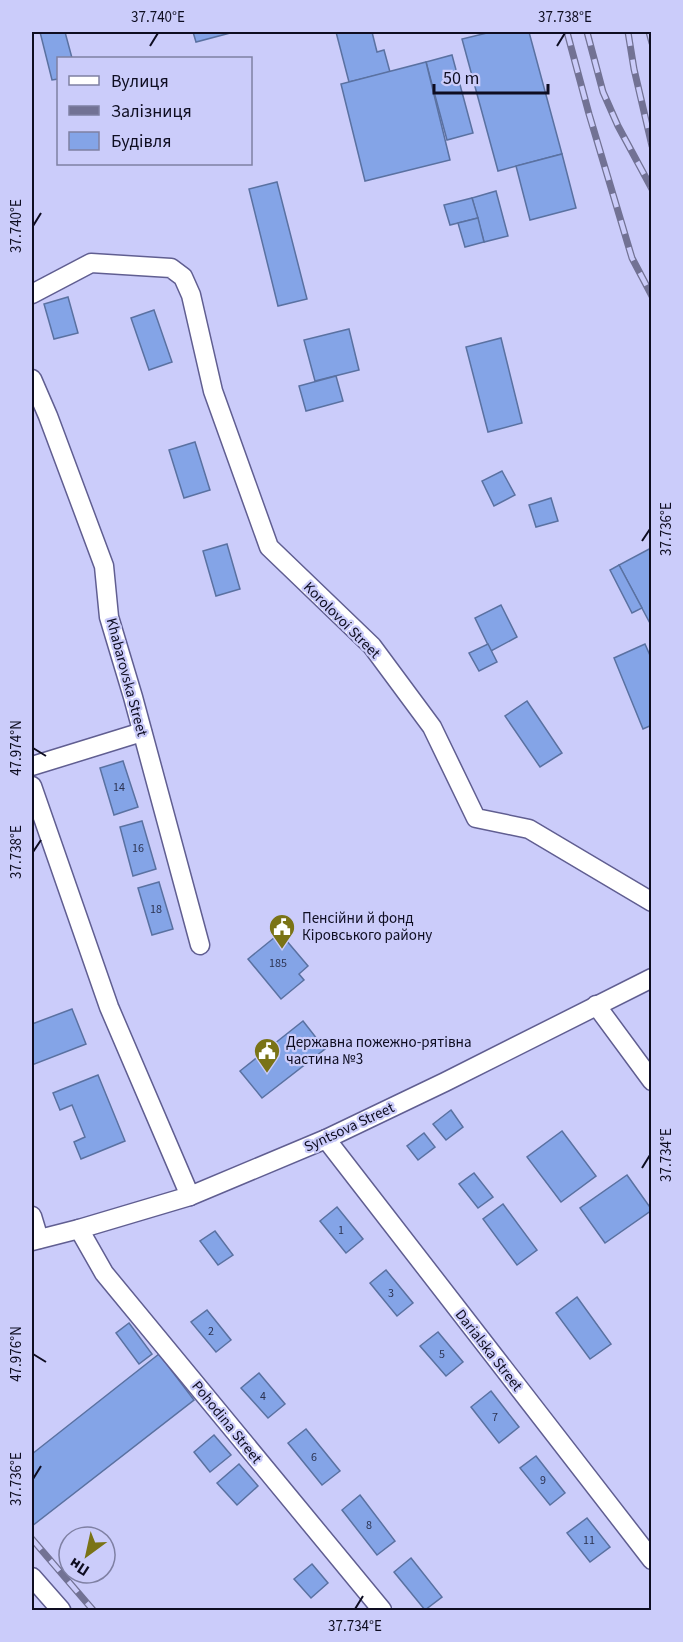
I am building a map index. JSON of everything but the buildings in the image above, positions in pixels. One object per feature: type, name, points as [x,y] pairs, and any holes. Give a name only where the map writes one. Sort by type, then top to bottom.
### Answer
[{"type":"street","name":"Korolovoi Street","points":[[32,294],[91,262],[171,268],[183,277],[191,295],[213,391],[269,547],[372,646],[432,727],[476,818],[529,829],[651,902]]},
{"type":"street","name":"Khabarovska Street","points":[[32,379],[104,566],[109,617],[200,945]]},
{"type":"street","points":[[32,766],[142,732]]},
{"type":"street","points":[[32,786],[109,1006],[190,1196]]},
{"type":"street","name":"Syntsova Street","points":[[35,1240],[190,1196],[326,1139],[651,978]]},
{"type":"street","points":[[596,1005],[651,1081]]},
{"type":"street","name":"Darialska Street","points":[[326,1139],[651,1560]]},
{"type":"street","points":[[32,1216],[35,1240]]},
{"type":"street","name":"Pohodina Street","points":[[79,1229],[104,1273],[381,1611]]},
{"type":"street","points":[[32,1577],[61,1611]]},
{"type":"railway","points":[[567,32],[632,258],[652,296]]},
{"type":"railway","points":[[587,32],[603,92],[618,126],[652,189]]},
{"type":"railway","points":[[628,32],[652,146]]},
{"type":"railway","points":[[649,32],[652,43]]},
{"type":"railway","points":[[32,1539],[93,1610]]},
{"type":"place","name":"Пенсійни й фонд Кіровського району","points":[[282,950]]},
{"type":"place","name":"Державна пожежно-рятівна частина №3","points":[[267,1074]]}]
